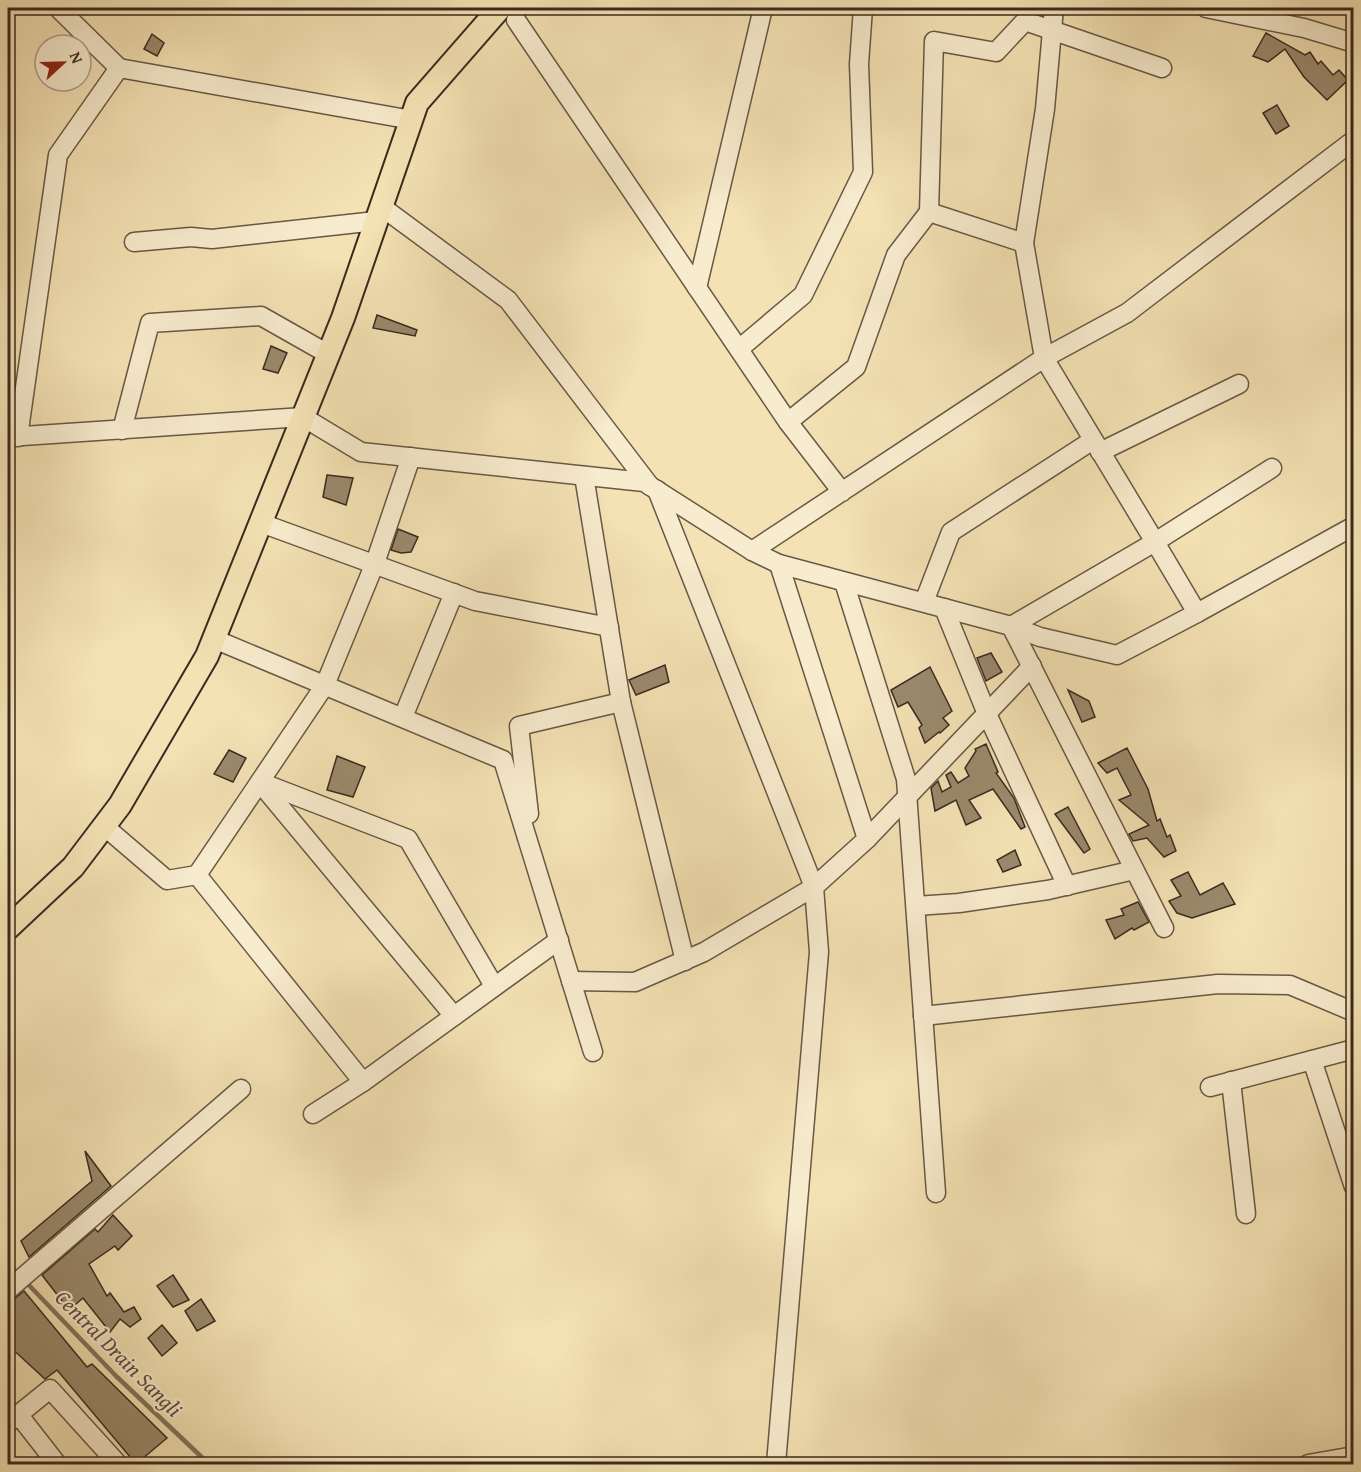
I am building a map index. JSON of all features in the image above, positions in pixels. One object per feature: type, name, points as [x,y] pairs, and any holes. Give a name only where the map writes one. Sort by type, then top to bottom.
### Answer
[{"type":"main road","points":[[8,928],[73,867],[120,806],[207,656],[328,354],[417,104],[508,14]]},
{"type":"street","points":[[58,8],[119,68],[412,120]]},
{"type":"street","points":[[697,288],[763,8]]},
{"type":"street","points":[[739,349],[803,295],[862,172],[859,64],[863,8]]},
{"type":"street","points":[[1054,8],[1050,30],[1045,109],[1024,243],[1044,358],[1197,613]]},
{"type":"street","points":[[1206,8],[1304,28],[1353,43]]},
{"type":"street","points":[[508,14],[788,422],[842,492]]},
{"type":"street","points":[[788,422],[856,367],[896,255],[929,212],[934,41],[996,52],[1025,21],[1162,68]]},
{"type":"street","points":[[119,68],[58,155],[13,437],[303,417],[361,452],[644,482],[752,551],[779,564],[1011,626],[1040,637],[1117,655],[1353,526]]},
{"type":"street","points":[[752,551],[1044,358],[1127,313],[1353,140]]},
{"type":"street","points":[[929,212],[1024,243]]},
{"type":"street","points":[[134,242],[190,237],[213,239],[379,214],[508,300],[654,488],[814,887],[819,952],[776,1464]]},
{"type":"street","points":[[122,430],[150,323],[261,316],[328,354]]},
{"type":"street","points":[[924,603],[951,532],[1097,446],[1239,384]]},
{"type":"street","points":[[104,826],[167,880],[197,875],[325,685],[374,564],[411,457]]},
{"type":"street","points":[[1011,626],[1155,542],[1272,468]]},
{"type":"street","points":[[584,476],[621,702],[685,961]]},
{"type":"street","points":[[261,523],[475,601],[609,627]]},
{"type":"street","points":[[779,564],[867,839]]},
{"type":"street","points":[[844,582],[906,779],[936,1193]]},
{"type":"street","points":[[403,717],[454,593]]},
{"type":"street","points":[[944,608],[987,714],[1067,886]]},
{"type":"street","points":[[1011,626],[1164,928]]},
{"type":"street","points":[[214,639],[503,760],[593,1052]]},
{"type":"street","points":[[571,981],[635,982],[704,952],[814,887],[867,839],[1032,666]]},
{"type":"street","points":[[533,857],[519,726],[621,702]]},
{"type":"street","points":[[260,782],[408,839],[494,986]]},
{"type":"street","points":[[260,782],[454,1016]]},
{"type":"street","points":[[916,906],[959,903],[1067,886],[1134,870]]},
{"type":"street","points":[[197,875],[363,1082]]},
{"type":"street","points":[[313,1114],[363,1082],[559,940]]},
{"type":"street","points":[[923,1016],[1218,984],[1290,985],[1353,1012]]},
{"type":"street","points":[[1210,1087],[1353,1049]]},
{"type":"street","points":[[1312,1060],[1347,1147],[1353,1187]]},
{"type":"street","points":[[1232,1081],[1246,1214]]},
{"type":"street","points":[[8,1290],[241,1089]]},
{"type":"street","points":[[57,1464],[13,1419],[50,1389],[118,1464]]},
{"type":"street","points":[[1308,1464],[1353,1456]]},
{"type":"building","points":[[1266,33],[1305,55],[1310,52],[1318,64],[1321,61],[1333,75],[1339,70],[1348,80],[1327,100],[1304,77],[1285,49],[1268,62],[1253,56]]},
{"type":"building","points":[[152,34],[164,43],[157,56],[144,49]]},
{"type":"building","points":[[1277,105],[1289,126],[1276,134],[1263,113]]},
{"type":"building","points":[[377,315],[417,330],[415,336],[373,328]]},
{"type":"building","points":[[271,346],[287,353],[278,373],[263,369]]},
{"type":"building","points":[[327,475],[353,478],[346,505],[323,497]]},
{"type":"building","points":[[398,529],[418,537],[411,552],[401,553],[391,550]]},
{"type":"building","points":[[991,653],[1002,672],[986,681],[977,658]]},
{"type":"building","points":[[665,665],[669,682],[636,695],[629,680]]},
{"type":"building","points":[[930,667],[952,711],[943,718],[949,725],[925,743],[919,728],[922,725],[908,702],[898,707],[891,690]]},
{"type":"building","points":[[1068,690],[1089,701],[1095,717],[1082,722]]},
{"type":"building","points":[[986,744],[998,772],[996,773],[1014,798],[1025,827],[1021,829],[993,789],[969,800],[981,818],[966,825],[956,800],[935,811],[931,788],[938,781],[942,792],[951,787],[946,775],[951,772],[958,783],[969,776],[965,768],[976,751],[975,749]]},
{"type":"building","points":[[1127,748],[1148,789],[1157,821],[1160,819],[1176,851],[1164,857],[1147,838],[1133,841],[1129,834],[1149,825],[1119,800],[1131,795],[1117,768],[1107,773],[1098,763]]},
{"type":"building","points":[[229,750],[246,758],[233,782],[214,774]]},
{"type":"building","points":[[337,756],[365,767],[353,797],[327,790]]},
{"type":"building","points":[[1068,807],[1090,849],[1084,853],[1055,814]]},
{"type":"building","points":[[1015,850],[1021,865],[1003,872],[997,860]]},
{"type":"building","points":[[1188,872],[1200,895],[1223,883],[1235,904],[1192,918],[1177,913],[1169,901],[1181,896],[1171,880]]},
{"type":"building","points":[[1138,902],[1149,922],[1134,930],[1132,928],[1115,939],[1106,920],[1124,915],[1121,909]]},
{"type":"building","points":[[85,1151],[111,1186],[29,1257],[21,1241],[92,1181]]},
{"type":"building","points":[[113,1215],[132,1236],[118,1250],[115,1246],[89,1264],[107,1296],[110,1293],[124,1312],[134,1307],[141,1319],[130,1327],[120,1319],[110,1332],[83,1298],[69,1310],[42,1275],[95,1229],[98,1232]]},
{"type":"building","points":[[173,1275],[189,1300],[173,1307],[157,1286]]},
{"type":"building","points":[[24,1291],[87,1367],[92,1364],[167,1438],[136,1464],[57,1370],[45,1379],[8,1345],[8,1304]]},
{"type":"building","points":[[201,1299],[215,1321],[197,1331],[185,1311]]},
{"type":"building","points":[[162,1325],[177,1343],[162,1356],[148,1338]]},
{"type":"waterway","name":"Central Drain Sangli","points":[[8,1263],[18,1274]]},
{"type":"waterway","name":"Central Drain Sangli","points":[[24,1280],[116,1376],[209,1464]]}]
